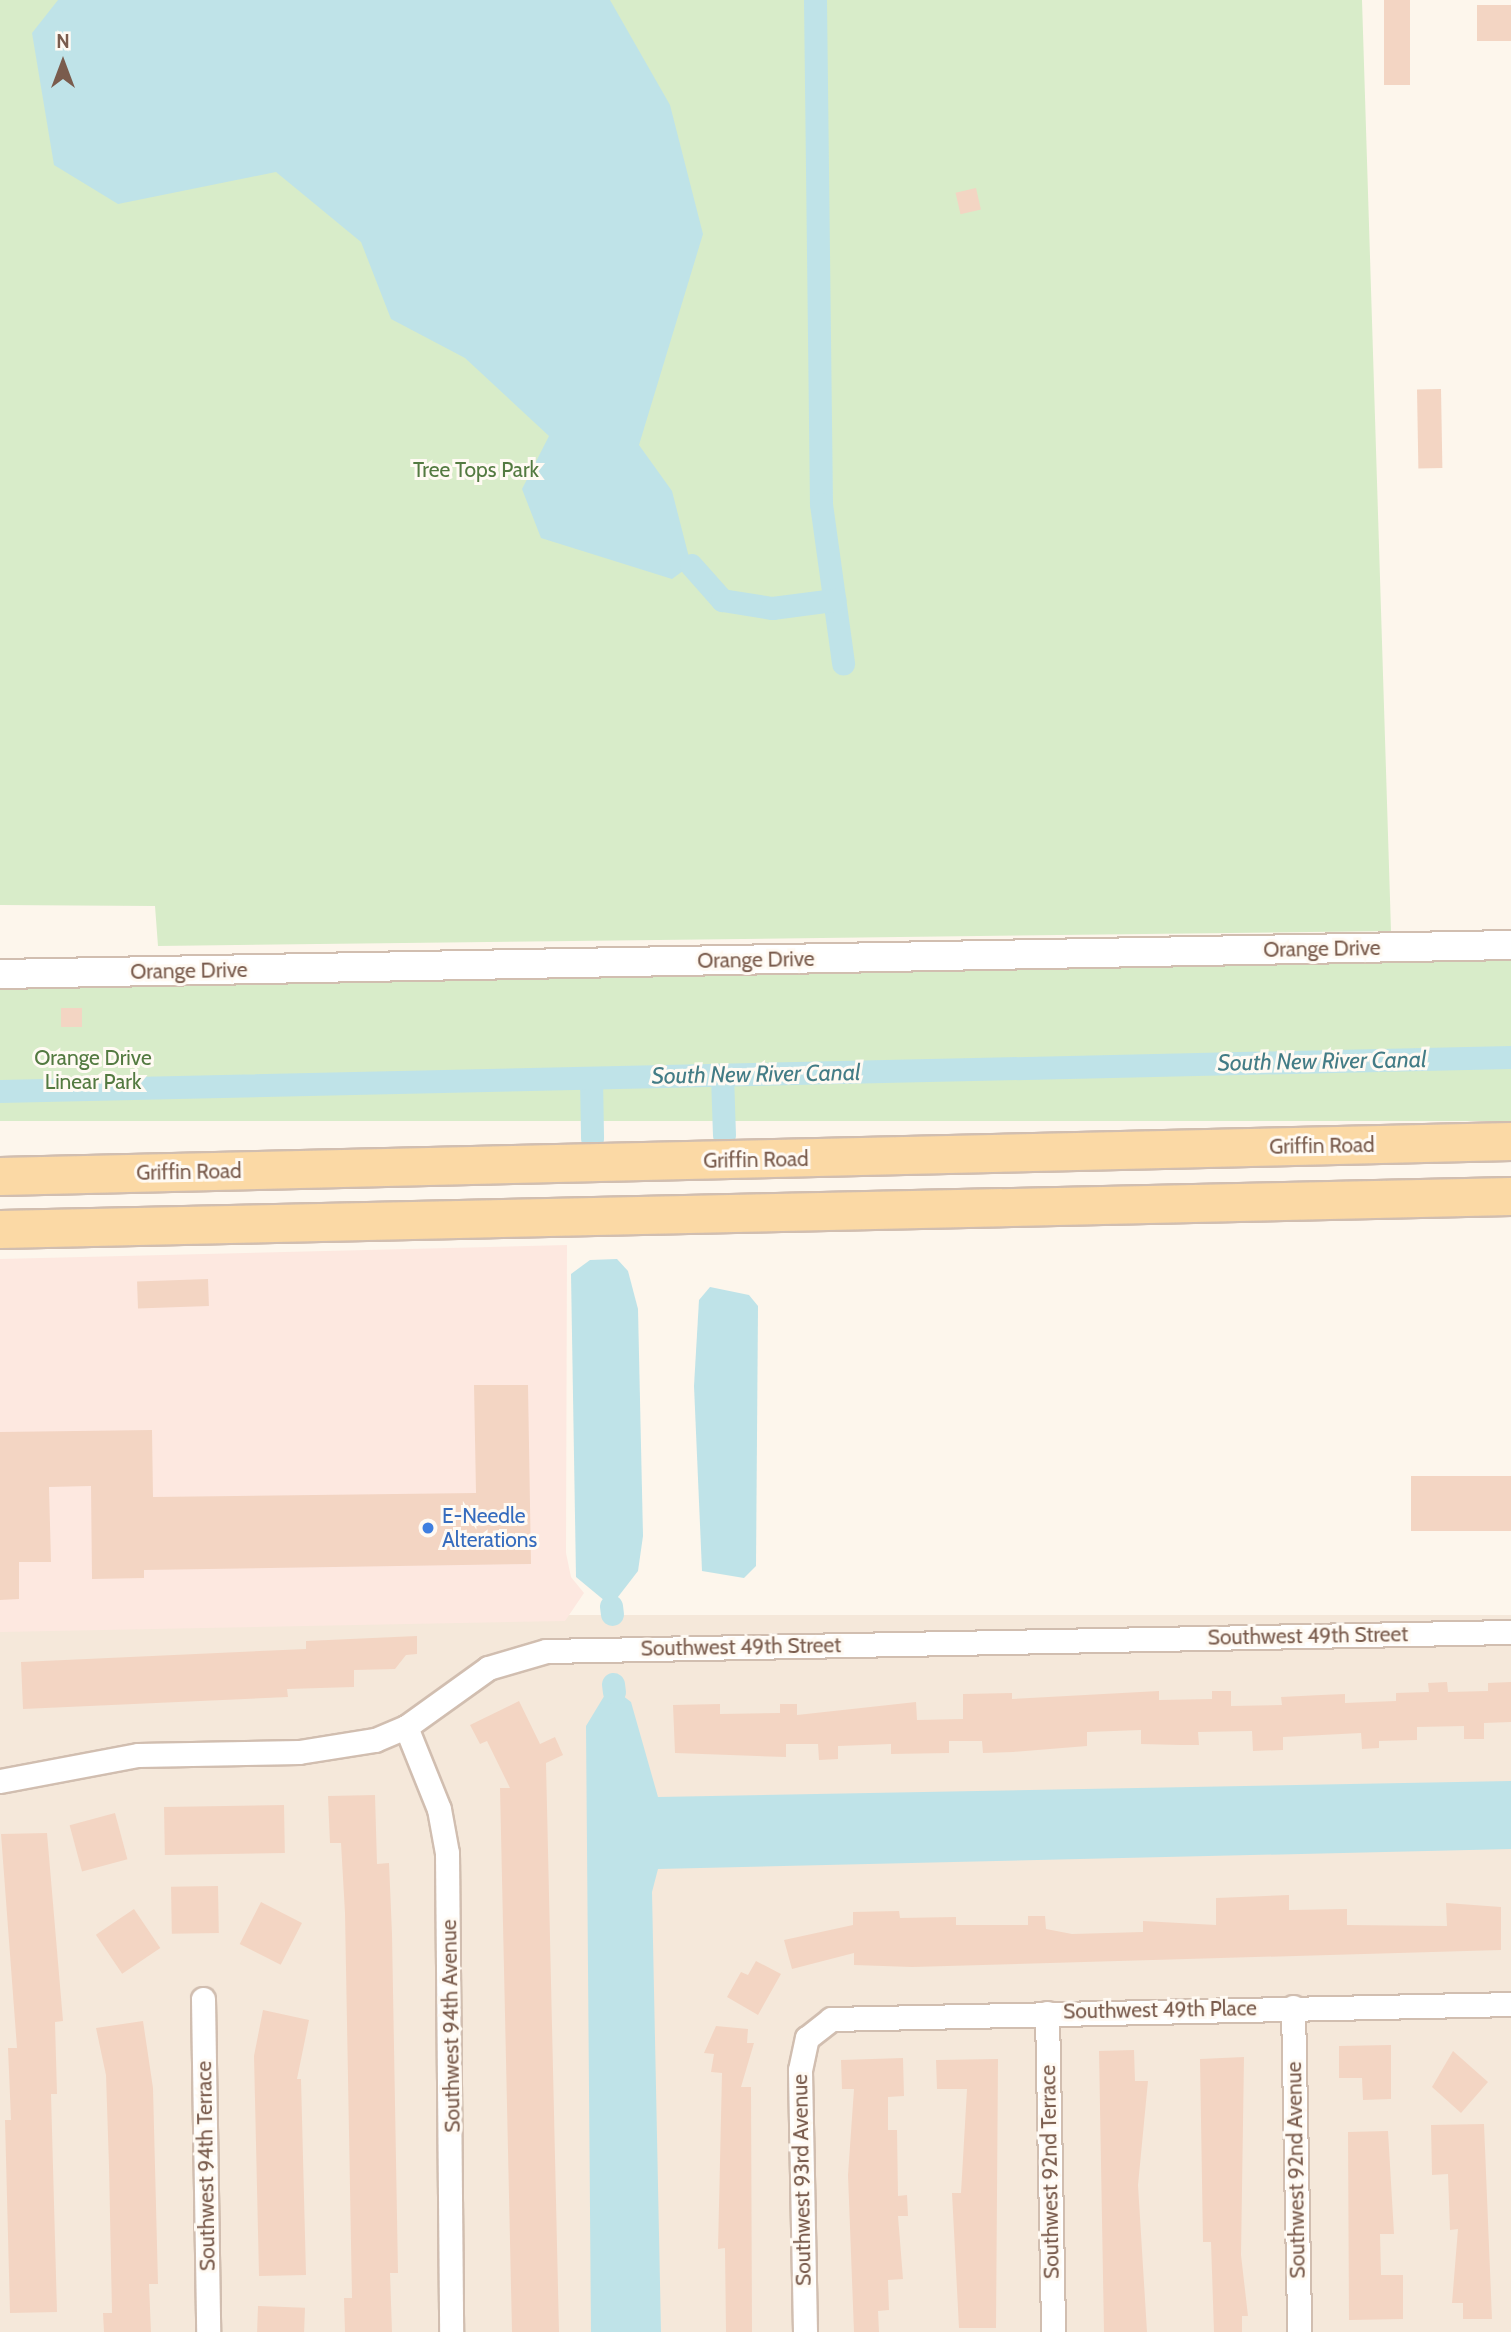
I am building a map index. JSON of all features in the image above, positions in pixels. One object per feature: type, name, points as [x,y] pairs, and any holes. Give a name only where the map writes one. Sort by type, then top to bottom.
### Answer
[{"type":"main road","name":"Griffin Road","points":[[0,1176],[1511,1141]]},
{"type":"main road","points":[[848,1210],[900,1196],[1150,1181],[1175,1149]]},
{"type":"main road","points":[[420,1220],[460,1190],[714,1183],[787,1159]]},
{"type":"main road","points":[[1439,1197],[1454,1172],[1511,1165]]},
{"type":"main road","points":[[0,1229],[1511,1195]]},
{"type":"street","name":"Orange Drive","points":[[0,974],[1511,945]]},
{"type":"street","name":"Southwest 49th Street","points":[[0,1782],[138,1755],[329,1749],[406,1727],[488,1668],[546,1651],[1511,1632]]},
{"type":"street","name":"Southwest 94th Avenue","points":[[406,1727],[439,1809],[447,1853],[451,2332]]},
{"type":"street","name":"Southwest 94th Terrace","points":[[202,1999],[208,2332]]},
{"type":"street","name":"Southwest 49th Place","points":[[813,2031],[846,2016],[1511,2004]]},
{"type":"street","name":"Southwest 92nd Avenue","points":[[1293,2007],[1299,2332]]},
{"type":"street","name":"Southwest 92nd Terrace","points":[[1047,2013],[1053,2332]]},
{"type":"street","name":"Southwest 93rd Avenue","points":[[805,2332],[800,2070],[813,2031]]},
{"type":"shaded area","points":[[567,1245],[566,1553],[571,1577],[584,1593],[565,1621],[0,1632],[0,1259]]},
{"type":"shaded area","points":[[0,1615],[1511,1615],[1511,2332],[0,2332]]},
{"type":"green space","name":"Tree Tops Park","points":[[0,0],[1362,0],[1391,931],[158,946],[155,906],[0,905]]},
{"type":"green space","name":"Orange Drive Linear Park","points":[[0,959],[1511,959],[1511,1121],[0,1121]]},
{"type":"water","points":[[58,0],[610,0],[670,105],[703,234],[639,445],[672,491],[691,565],[672,579],[541,538],[522,489],[549,436],[465,358],[391,319],[361,242],[276,172],[118,204],[54,165],[32,33]]},
{"type":"water","points":[[617,1259],[628,1271],[638,1309],[643,1536],[638,1571],[611,1606],[576,1577],[571,1274],[590,1260]]},
{"type":"water","points":[[710,1287],[749,1295],[758,1306],[756,1566],[744,1578],[702,1571],[694,1386],[699,1300]]},
{"type":"water","points":[[618,1692],[631,1702],[658,1797],[1511,1781],[1511,1849],[658,1869],[652,1892],[661,2332],[591,2332],[586,1726],[606,1693]]},
{"type":"building","points":[[1384,0],[1410,0],[1410,85],[1384,85]]},
{"type":"building","points":[[1477,5],[1511,5],[1511,41],[1477,41]]},
{"type":"building","points":[[976,188],[981,209],[960,214],[956,193]]},
{"type":"building","points":[[1417,389],[1441,389],[1442,468],[1418,468]]},
{"type":"building","points":[[61,1008],[82,1008],[82,1027],[61,1027]]},
{"type":"building","points":[[208,1279],[209,1306],[138,1308],[137,1281]]},
{"type":"building","points":[[474,1385],[528,1385],[531,1564],[144,1570],[144,1578],[92,1579],[91,1486],[49,1487],[51,1562],[19,1562],[19,1599],[0,1600],[0,1432],[152,1430],[153,1497],[476,1493]]},
{"type":"building","points":[[1411,1476],[1511,1476],[1511,1531],[1411,1531]]},
{"type":"building","points":[[417,1636],[417,1654],[406,1655],[395,1669],[354,1670],[354,1687],[287,1689],[288,1697],[23,1709],[21,1662],[306,1649],[306,1641]]},
{"type":"building","points":[[1447,1682],[1448,1692],[1488,1691],[1488,1683],[1511,1682],[1511,1722],[1484,1723],[1484,1739],[1464,1739],[1464,1726],[1417,1727],[1417,1740],[1379,1741],[1379,1748],[1362,1749],[1361,1733],[1283,1737],[1283,1750],[1253,1751],[1252,1731],[1198,1732],[1199,1745],[1180,1745],[1141,1744],[1141,1730],[1087,1732],[1087,1746],[1013,1752],[983,1753],[982,1741],[949,1741],[949,1753],[891,1754],[891,1744],[838,1746],[838,1759],[819,1760],[818,1744],[786,1744],[786,1757],[675,1753],[673,1705],[720,1704],[720,1714],[780,1713],[780,1704],[797,1704],[797,1715],[916,1702],[917,1720],[963,1719],[963,1694],[1012,1693],[1012,1699],[1159,1691],[1159,1700],[1212,1699],[1212,1691],[1231,1691],[1231,1706],[1282,1705],[1281,1697],[1345,1694],[1345,1703],[1396,1701],[1396,1693],[1429,1692],[1428,1683]]},
{"type":"building","points":[[519,1701],[540,1744],[555,1737],[563,1755],[546,1763],[559,2332],[512,2332],[500,1788],[510,1788],[487,1741],[480,1744],[470,1725]]},
{"type":"building","points":[[375,1795],[377,1864],[389,1863],[398,2273],[390,2273],[392,2332],[345,2332],[344,2298],[352,2298],[345,1913],[341,1843],[330,1843],[328,1796]]},
{"type":"building","points":[[284,1805],[285,1853],[165,1855],[164,1807]]},
{"type":"building","points":[[115,1813],[127,1859],[82,1872],[70,1825]]},
{"type":"building","points":[[47,1833],[63,2021],[55,2022],[57,2094],[51,2094],[57,2312],[10,2313],[5,2120],[11,2120],[8,2048],[17,2048],[1,1834]]},
{"type":"building","points":[[218,1886],[219,1933],[172,1934],[171,1887]]},
{"type":"building","points":[[1289,1895],[1289,1910],[1347,1909],[1347,1925],[1447,1926],[1446,1903],[1501,1907],[1501,1950],[912,1967],[854,1965],[854,1953],[792,1969],[784,1940],[853,1925],[853,1912],[899,1911],[900,1918],[956,1917],[956,1925],[1028,1925],[1028,1916],[1045,1916],[1046,1929],[1072,1934],[1143,1932],[1143,1921],[1216,1925],[1216,1898]]},
{"type":"building","points":[[261,1902],[302,1923],[281,1965],[240,1944]]},
{"type":"building","points":[[134,1909],[160,1948],[122,1974],[96,1935]]},
{"type":"building","points":[[756,1961],[781,1974],[758,2015],[727,1997],[741,1972],[748,1975]]},
{"type":"building","points":[[263,2010],[309,2020],[297,2079],[301,2079],[306,2275],[259,2276],[254,2056]]},
{"type":"building","points":[[143,2021],[153,2088],[158,2284],[149,2284],[151,2332],[104,2332],[103,2313],[112,2313],[109,2166],[106,2075],[96,2028]]},
{"type":"building","points":[[716,2026],[748,2029],[747,2043],[754,2043],[741,2087],[751,2087],[752,2332],[726,2332],[725,2248],[718,2249],[722,2073],[711,2072],[714,2054],[704,2053]]},
{"type":"building","points":[[1391,2045],[1391,2099],[1363,2100],[1362,2078],[1339,2078],[1339,2046]]},
{"type":"building","points":[[1134,2050],[1135,2081],[1148,2081],[1138,2185],[1147,2332],[1104,2332],[1099,2051]]},
{"type":"building","points":[[1453,2051],[1488,2082],[1461,2113],[1432,2087]]},
{"type":"building","points":[[1244,2057],[1241,2255],[1248,2316],[1242,2316],[1242,2332],[1214,2332],[1211,2242],[1203,2242],[1200,2059]]},
{"type":"building","points":[[903,2058],[904,2096],[888,2097],[888,2130],[897,2130],[898,2196],[907,2195],[908,2216],[898,2216],[903,2279],[888,2280],[889,2310],[878,2311],[879,2332],[854,2332],[848,2175],[854,2089],[842,2089],[841,2060]]},
{"type":"building","points":[[998,2059],[996,2328],[959,2328],[952,2193],[961,2193],[967,2089],[937,2089],[936,2060]]},
{"type":"building","points":[[1484,2124],[1492,2319],[1463,2319],[1463,2303],[1452,2303],[1458,2229],[1450,2230],[1448,2174],[1432,2175],[1431,2125]]},
{"type":"building","points":[[1388,2131],[1394,2234],[1380,2234],[1381,2275],[1403,2275],[1403,2319],[1349,2320],[1348,2132]]},
{"type":"building","points":[[258,2306],[305,2308],[304,2332],[257,2332]]},
{"type":"waterway","points":[[815,0],[821,504],[843,663]]},
{"type":"waterway","points":[[691,565],[722,600],[772,608],[834,600]]},
{"type":"waterway","name":"South New River Canal","points":[[0,1091],[1511,1057]]},
{"type":"waterway","points":[[722,1075],[724,1135]]},
{"type":"waterway","points":[[591,1078],[592,1138]]},
{"type":"waterway","points":[[611,1606],[612,1614]]},
{"type":"waterway","points":[[613,1684],[614,1692]]},
{"type":"place","name":"E-Needle Alterations","points":[[428,1528]]}]
